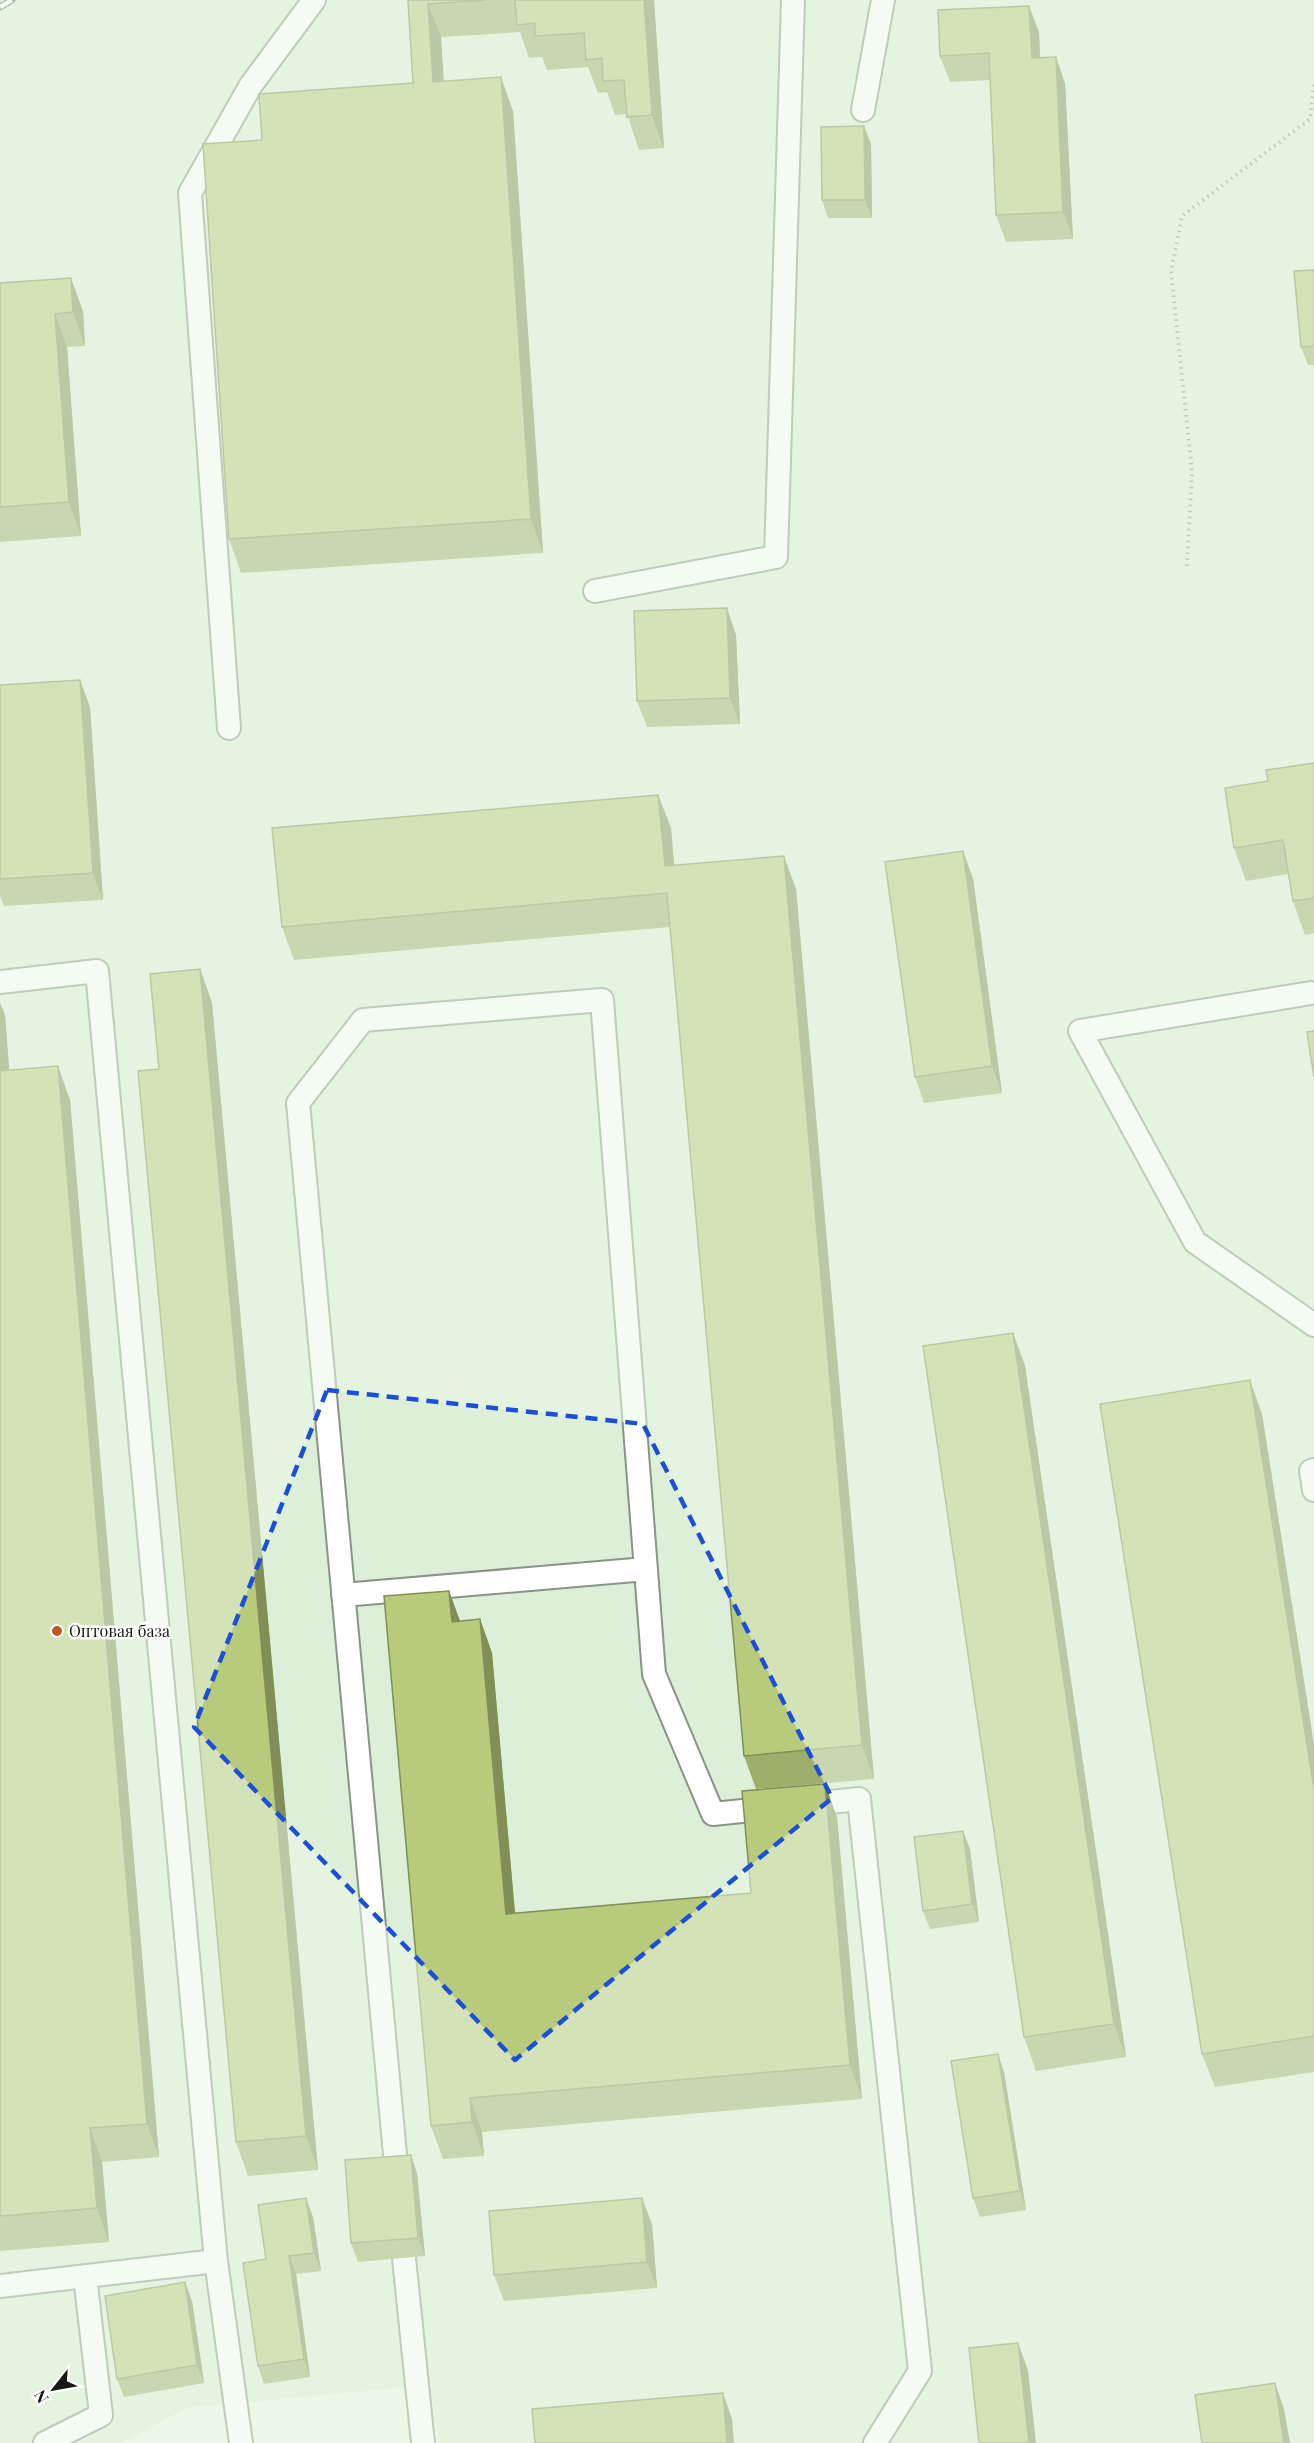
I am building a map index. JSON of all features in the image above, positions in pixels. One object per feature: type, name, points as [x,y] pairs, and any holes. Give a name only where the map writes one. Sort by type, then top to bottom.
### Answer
[{"type":"lane","points":[[229,728],[190,193],[251,85],[314,0]]},
{"type":"lane","points":[[595,591],[776,557],[793,0]]},
{"type":"lane","points":[[863,110],[883,0]]},
{"type":"lane","points":[[0,982],[97,971],[216,2261],[241,2443]]},
{"type":"lane","points":[[1311,993],[1080,1031],[1195,1242],[1314,1324]]},
{"type":"lane","points":[[423,2443],[298,1104],[363,1020],[602,1000],[654,1674],[713,1814],[859,1799],[920,2371],[876,2443]]},
{"type":"lane","points":[[1314,1470],[1311,1471],[1314,1490]]},
{"type":"lane","points":[[343,1595],[645,1569]]},
{"type":"lane","points":[[0,2286],[216,2261]]},
{"type":"lane","points":[[45,2443],[101,2415],[85,2276]]},
{"type":"path","points":[[1187,566],[1192,472],[1171,271],[1182,216],[1310,119],[1314,82]]},
{"type":"highlighted area","points":[[327,1390],[643,1424],[832,1798],[515,2060],[194,1727]]},
{"type":"shaded area","points":[[0,0],[1314,0],[1314,2443],[438,2443],[430,2385],[186,2408],[122,2443],[0,2443]]},
{"type":"building","points":[[408,0],[486,0],[428,4],[433,82],[501,77],[531,519],[229,539],[203,144],[262,140],[259,94],[413,83]]},
{"type":"building","points":[[515,0],[644,0],[652,115],[627,117],[624,80],[603,81],[602,58],[586,60],[584,33],[535,36],[535,23],[517,25]]},
{"type":"building","points":[[1029,6],[1032,58],[1056,57],[1063,212],[996,215],[989,53],[940,56],[938,10]]},
{"type":"building","points":[[864,126],[865,200],[822,200],[821,127]]},
{"type":"building","points":[[1314,270],[1314,346],[1301,347],[1294,271]]},
{"type":"building","points":[[71,278],[73,312],[55,314],[69,502],[0,507],[0,283]]},
{"type":"building","points":[[727,608],[730,698],[637,701],[634,611]]},
{"type":"building","points":[[80,680],[93,873],[0,879],[0,685]]},
{"type":"building","points":[[1314,763],[1314,898],[1293,901],[1283,840],[1234,848],[1225,788],[1268,781],[1266,770]]},
{"type":"building","points":[[658,795],[665,866],[784,856],[862,1745],[744,1756],[667,893],[282,927],[272,828]]},
{"type":"building","points":[[963,851],[992,1066],[915,1077],[885,862]]},
{"type":"building","points":[[200,969],[306,2136],[236,2142],[138,1071],[159,1069],[150,974]]},
{"type":"building","points":[[1314,1031],[1314,1077],[1307,1032]]},
{"type":"building","name":"Оптовая база","points":[[58,1066],[147,2124],[90,2128],[97,2208],[0,2216],[0,1071]]},
{"type":"building","points":[[1013,1333],[1114,2024],[1024,2037],[923,1346]]},
{"type":"building","points":[[1250,1380],[1314,1790],[1314,2036],[1202,2054],[1100,1404]]},
{"type":"building","points":[[449,1591],[452,1622],[480,1619],[506,1914],[751,1893],[742,1791],[825,1784],[850,2065],[470,2098],[472,2122],[431,2126],[384,1596]]},
{"type":"building","points":[[963,1831],[972,1904],[923,1911],[914,1837]]},
{"type":"building","points":[[998,2054],[1020,2191],[973,2198],[951,2061]]},
{"type":"building","points":[[411,2155],[418,2238],[351,2243],[345,2160]]},
{"type":"building","points":[[306,2198],[314,2253],[289,2256],[304,2359],[258,2366],[243,2263],[266,2259],[258,2205]]},
{"type":"building","points":[[642,2198],[647,2262],[494,2275],[489,2211]]},
{"type":"building","points":[[185,2282],[197,2365],[117,2379],[105,2296]]},
{"type":"building","points":[[1018,2343],[1029,2443],[979,2443],[969,2348]]},
{"type":"building","points":[[1275,2383],[1284,2443],[1202,2443],[1195,2395]]},
{"type":"building","points":[[723,2393],[727,2443],[535,2443],[532,2409]]},
{"type":"railway","points":[[0,7],[12,0]]},
{"type":"place","name":"Оптовая база","points":[[57,1631]]}]
